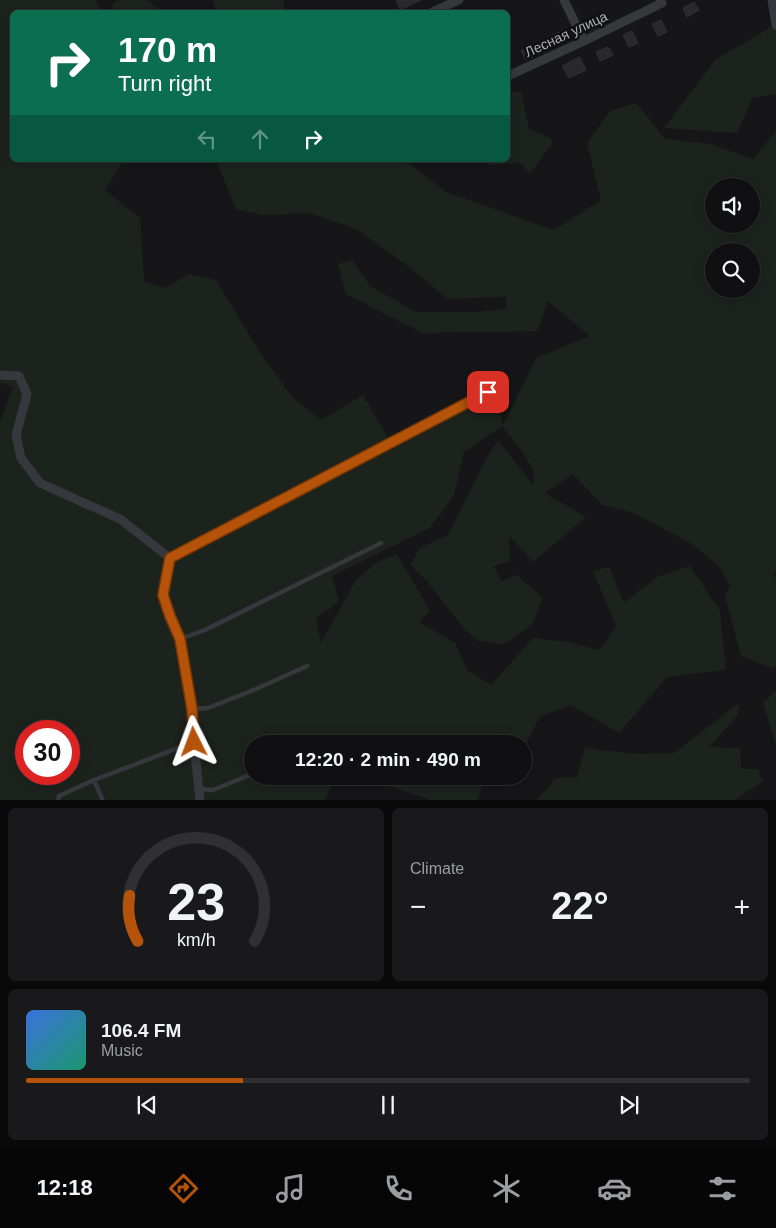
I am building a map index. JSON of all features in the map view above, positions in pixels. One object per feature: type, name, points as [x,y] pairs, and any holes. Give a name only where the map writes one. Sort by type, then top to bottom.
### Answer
[{"type":"street","points":[[436,10],[459,0]]},
{"type":"street","points":[[564,0],[584,41]]},
{"type":"street","points":[[772,0],[776,25]]},
{"type":"street","name":"Лесная улица","points":[[510,75],[584,41],[661,2]]},
{"type":"street","points":[[0,376],[19,376],[27,394],[16,435],[21,458],[40,483],[120,519],[170,558],[163,595],[180,639],[192,709],[200,800]]},
{"type":"lane","points":[[170,558],[488,392]]},
{"type":"lane","points":[[180,639],[205,630],[382,543]]},
{"type":"lane","points":[[192,709],[208,708],[307,666]]},
{"type":"lane","points":[[58,800],[59,796],[94,780],[194,742]]},
{"type":"lane","points":[[198,789],[213,790],[244,777]]},
{"type":"lane","points":[[94,780],[103,800]]},
{"type":"shaded area","points":[[0,0],[96,0],[100,10],[10,10],[10,162],[123,162],[105,190],[140,218],[144,282],[166,288],[189,274],[216,280],[261,354],[293,398],[321,420],[363,395],[388,438],[492,384],[503,425],[536,358],[590,336],[548,301],[537,331],[423,333],[346,294],[338,264],[352,260],[370,286],[416,312],[473,312],[506,309],[506,297],[448,299],[405,264],[356,229],[309,213],[263,215],[236,209],[217,162],[408,162],[446,192],[554,230],[601,200],[587,143],[610,111],[636,103],[665,139],[710,144],[753,159],[776,131],[776,570],[774,575],[776,579],[776,666],[772,668],[741,656],[725,596],[730,586],[718,565],[689,542],[631,512],[602,505],[573,474],[545,493],[586,517],[533,562],[509,536],[510,561],[494,566],[501,581],[517,575],[543,598],[532,625],[504,644],[478,641],[465,630],[426,580],[410,565],[420,548],[448,535],[482,466],[498,440],[533,485],[534,471],[519,447],[502,426],[464,452],[454,495],[430,528],[332,576],[339,601],[316,619],[321,643],[356,580],[377,562],[397,554],[430,611],[419,622],[455,643],[467,670],[491,685],[533,638],[568,642],[599,650],[616,626],[593,571],[609,567],[624,603],[657,577],[690,566],[720,611],[726,670],[667,677],[619,733],[571,705],[540,716],[530,735],[244,735],[244,785],[332,785],[325,800],[0,800],[0,422],[13,387],[0,383]]},
{"type":"shaded area","points":[[119,0],[147,0],[159,9],[116,10],[111,5]]},
{"type":"shaded area","points":[[213,0],[283,0],[285,10],[216,10]]},
{"type":"shaded area","points":[[776,24],[776,94],[752,98],[737,133],[664,128],[715,60]]},
{"type":"shaded area","points":[[510,92],[521,92],[529,129],[545,135],[554,141],[530,174],[520,163],[488,165],[486,162],[510,162]]},
{"type":"shaded area","points":[[776,691],[776,746],[763,702]]},
{"type":"shaded area","points":[[739,703],[738,715],[709,747],[740,748],[741,769],[758,769],[763,781],[735,800],[537,800],[556,778],[577,777],[585,748],[636,754],[674,753]]},
{"type":"shaded area","points":[[385,785],[482,785],[478,800],[431,800]]},
{"type":"building","points":[[396,0],[421,0],[400,10]]},
{"type":"building","points":[[694,2],[699,10],[687,17],[683,8]]},
{"type":"building","points":[[597,16],[602,25],[590,31],[585,22]]},
{"type":"building","points":[[661,20],[667,32],[658,36],[652,24]]},
{"type":"building","points":[[632,31],[638,43],[629,47],[623,35]]},
{"type":"building","points":[[559,32],[564,41],[551,47],[547,38]]},
{"type":"building","points":[[533,45],[538,54],[526,60],[521,51]]},
{"type":"building","points":[[608,47],[613,55],[600,61],[596,52]]},
{"type":"building","points":[[580,57],[586,70],[569,78],[562,66]]},
{"type":"route","points":[[194,742],[192,709],[180,639],[163,595],[170,558],[488,392]]}]
